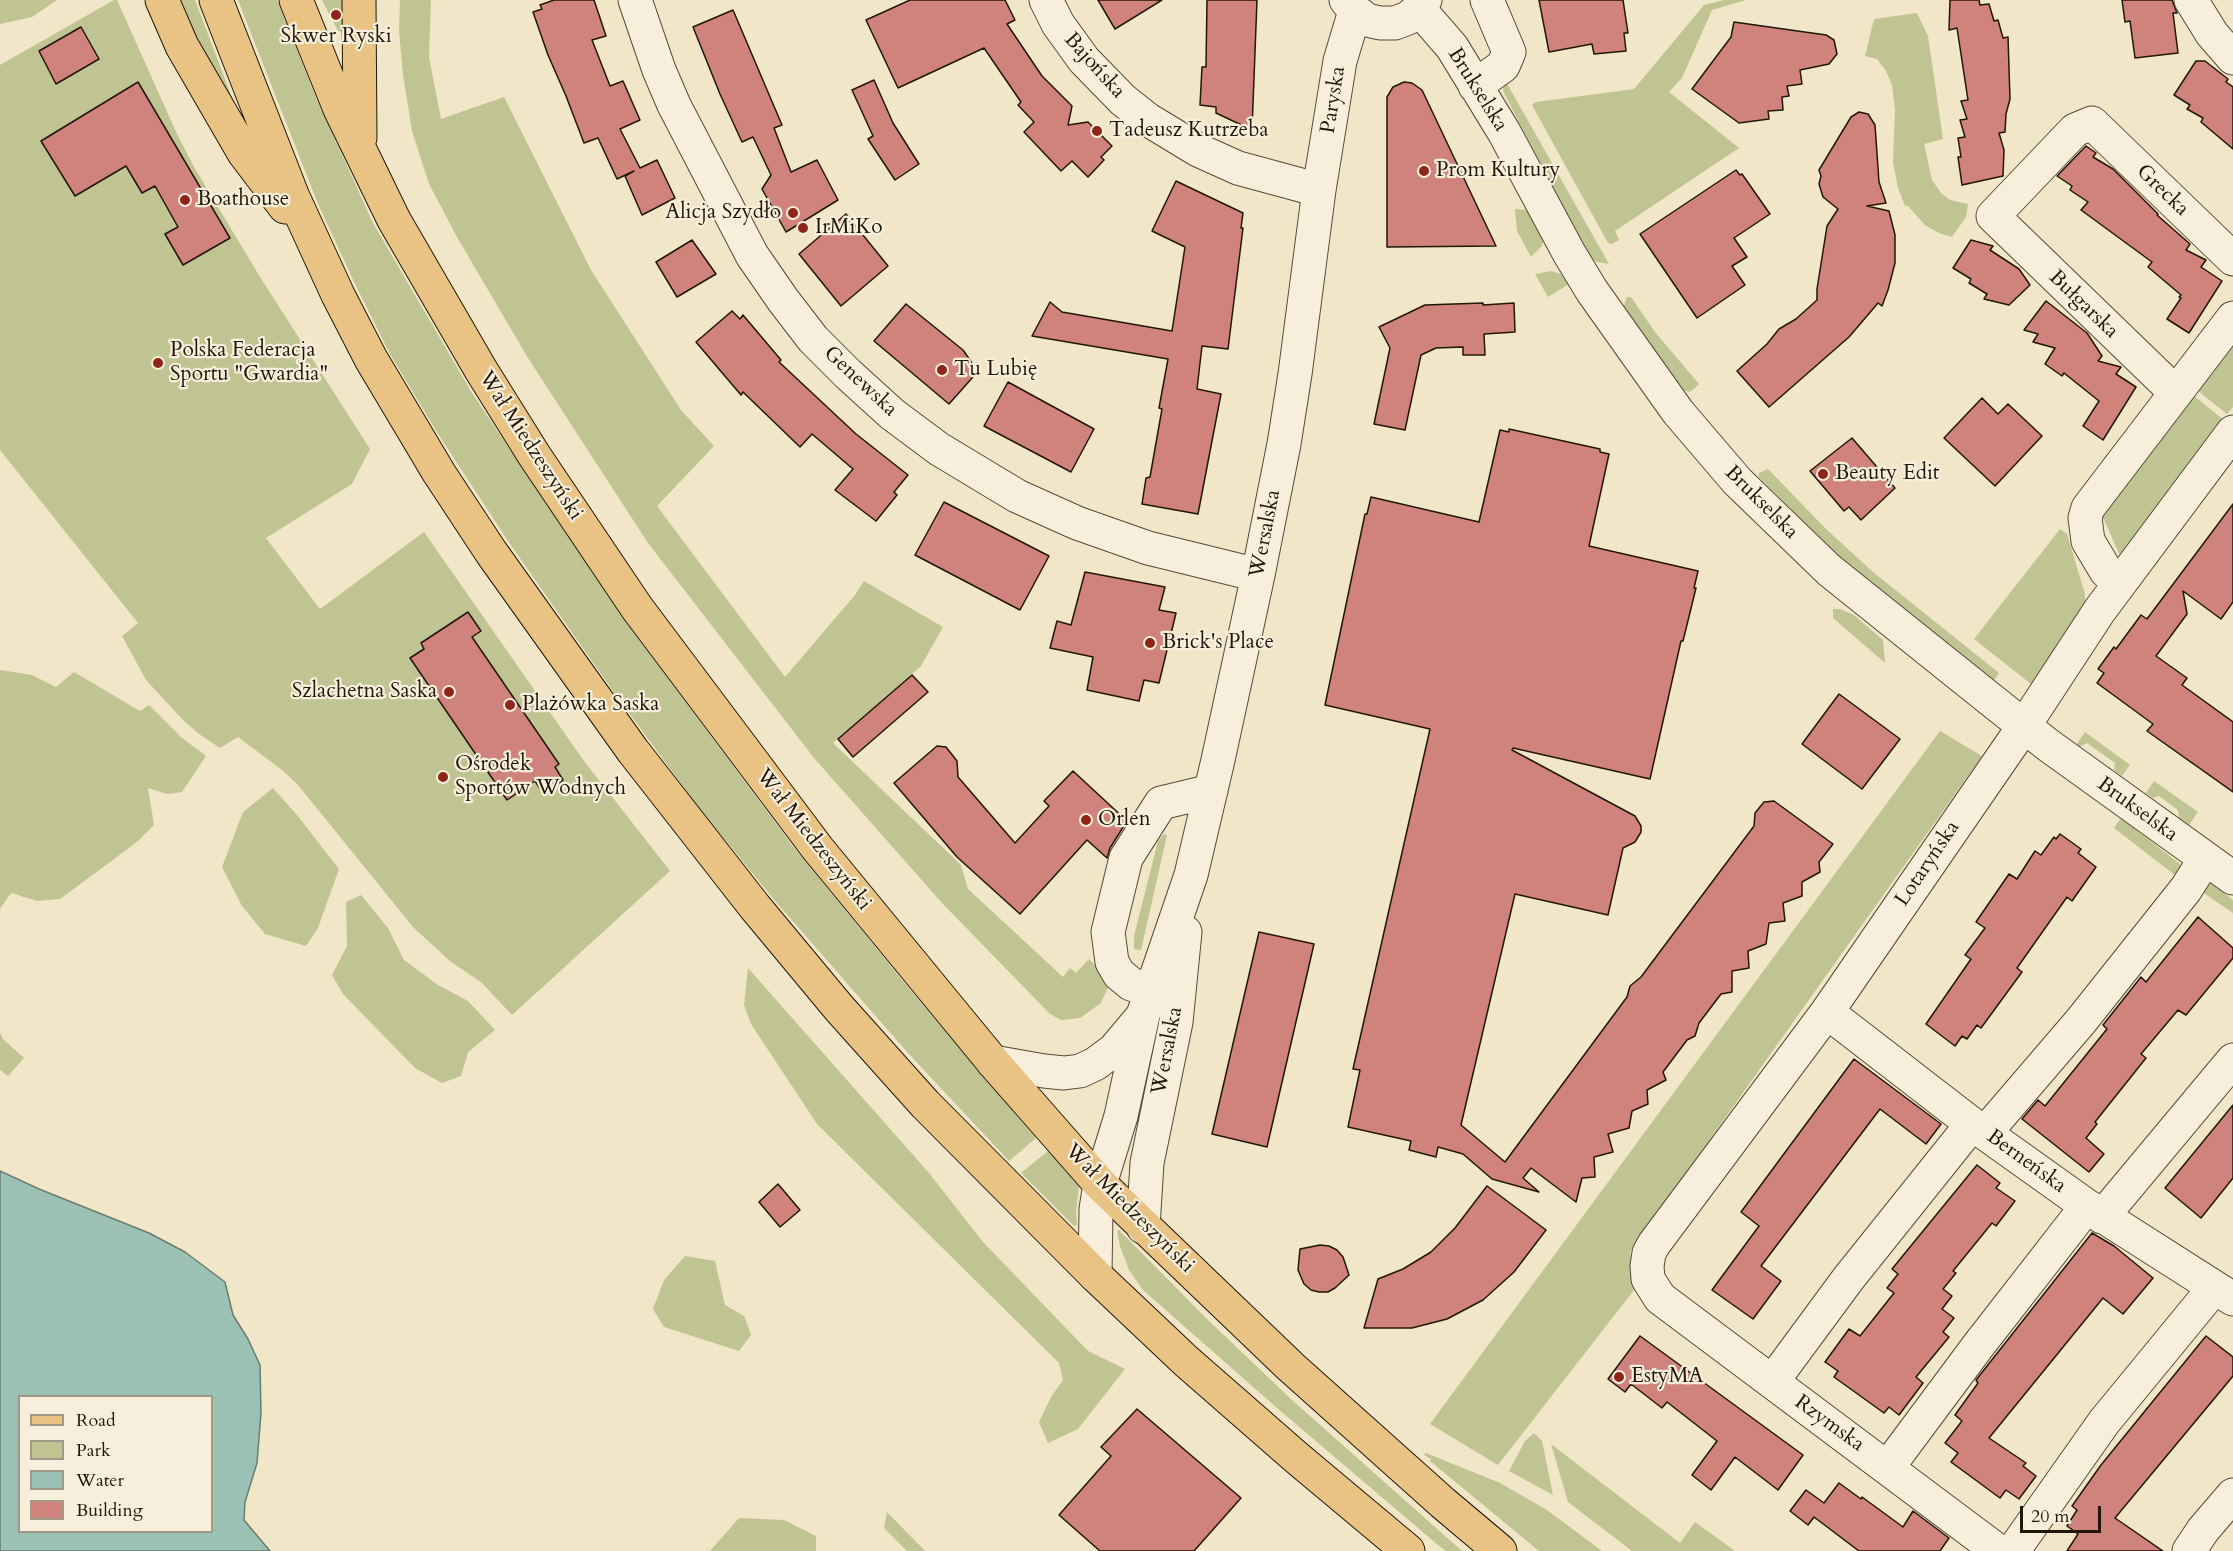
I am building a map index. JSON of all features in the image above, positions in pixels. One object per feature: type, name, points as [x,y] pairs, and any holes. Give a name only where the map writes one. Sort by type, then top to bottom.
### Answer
[{"type":"main road","points":[[162,0],[182,46],[244,153],[315,248]]},
{"type":"main road","points":[[216,0],[288,186],[315,248],[371,359],[439,473],[522,597],[633,751],[755,907],[839,1008],[925,1104],[1095,1275],[1203,1376],[1408,1551]]},
{"type":"main road","name":"Wał Miedzeszyński","points":[[296,0],[340,109],[361,152],[422,270],[481,370],[534,455],[637,608],[818,849],[993,1062],[1100,1184],[1291,1367],[1500,1551]]},
{"type":"main road","points":[[358,0],[361,152]]},
{"type":"street","name":"Genewska","points":[[635,0],[659,70],[674,105],[752,255],[813,339],[848,374],[892,414],[939,449],[1017,496],[1077,523],[1148,548],[1258,575]]},
{"type":"street","name":"Bajońska","points":[[1046,0],[1058,24],[1084,60],[1123,100],[1147,119],[1198,150],[1238,168],[1319,190]]},
{"type":"street","points":[[1475,86],[1503,66],[1509,52],[1487,0]]},
{"type":"street","points":[[2191,0],[2212,34],[2233,58]]},
{"type":"street","points":[[1351,6],[1367,20],[1395,23],[1408,18],[1422,4]]},
{"type":"street","name":"Brukselska","points":[[1422,4],[1452,47],[1504,132],[1592,291],[1678,412],[1737,481],[1829,570],[2024,726],[2233,878]]},
{"type":"street","name":"Paryska","points":[[1319,190],[1351,6]]},
{"type":"street","name":"Bułgarska","points":[[2092,123],[2074,130],[1993,216],[2175,392]]},
{"type":"street","name":"Grecka","points":[[2092,123],[2233,259]]},
{"type":"street","name":"Wersalska","points":[[1095,1275],[1096,1209],[1100,1184],[1158,997],[1191,875],[1258,575],[1294,385],[1319,190]]},
{"type":"street","points":[[2119,584],[2106,571],[2088,541],[2085,518],[2088,508],[2233,318]]},
{"type":"street","name":"Lotaryńska","points":[[1660,1298],[1648,1279],[1649,1253],[1654,1244],[1827,1012],[2024,726],[2100,610],[2233,432]]},
{"type":"street","points":[[1158,997],[1131,984],[1119,974],[1112,962],[1108,932],[1126,858],[1161,803],[1211,791]]},
{"type":"street","points":[[1772,1382],[1848,1279],[1979,1129],[2088,1012],[2186,889],[2205,859]]},
{"type":"street","name":"Wersalska","points":[[993,1062],[1044,1071],[1064,1073],[1080,1071],[1095,1064],[1114,1050],[1158,997]]},
{"type":"street","name":"Wersalska","points":[[1143,1227],[1148,1154],[1176,1023],[1158,997]]},
{"type":"street","name":"Berneńska","points":[[1827,1012],[1979,1129],[2095,1212],[2223,1294]]},
{"type":"street","points":[[1888,1467],[1978,1346],[2095,1212],[2233,1060]]},
{"type":"street","points":[[2013,1551],[2104,1422],[2223,1294]]},
{"type":"street","name":"Rzymska","points":[[1660,1298],[1998,1551]]},
{"type":"street","points":[[2189,1551],[2203,1530],[2233,1495]]},
{"type":"green space","points":[[0,0],[57,0],[32,17],[0,24]]},
{"type":"green space","points":[[117,0],[194,167],[260,277],[370,449],[352,484],[266,538],[320,609],[424,532],[584,761],[670,871],[512,1015],[481,982],[451,962],[413,927],[298,785],[282,770],[238,737],[220,748],[184,721],[146,680],[122,636],[138,623],[0,450],[0,65]]},
{"type":"green space","points":[[175,0],[195,0],[236,108],[232,104]]},
{"type":"green space","points":[[238,0],[277,0],[317,100],[373,223],[472,393],[622,617],[792,845],[907,986],[1036,1138],[1009,1161],[908,1053],[776,902],[696,804],[610,687],[510,544],[438,434],[390,354],[356,286],[318,204]]},
{"type":"green space","name":"Skwer Ryski","points":[[322,0],[343,0],[343,32],[338,31]]},
{"type":"green space","points":[[400,0],[431,0],[429,57],[441,119],[504,97],[591,270],[681,410],[714,446],[657,506],[785,677],[855,595],[864,581],[943,627],[921,666],[833,743],[961,865],[968,889],[1063,977],[1070,968],[1076,973],[1089,959],[1111,981],[1101,1003],[1080,1018],[1061,1020],[1050,1014],[942,903],[814,758],[648,543],[528,358],[457,237],[429,184],[412,131],[403,75],[399,31]]},
{"type":"green space","points":[[1724,0],[1746,0],[1712,10],[1682,78],[1669,92],[1739,148],[1615,231],[1619,240],[1612,244],[1608,243],[1532,105],[1536,102],[1634,89],[1704,5]]},
{"type":"green space","points":[[1917,13],[1928,36],[1943,139],[1924,144],[1932,180],[1941,193],[1950,200],[1968,204],[1966,217],[1952,237],[1925,225],[1908,206],[1905,206],[1898,188],[1893,162],[1895,110],[1892,85],[1877,59],[1865,56],[1874,19]]},
{"type":"green space","points":[[1505,80],[1609,264],[1597,262],[1588,256],[1503,91]]},
{"type":"green space","points":[[1515,209],[1529,210],[1544,237],[1542,246],[1531,257],[1517,231]]},
{"type":"green space","points":[[1551,271],[1564,275],[1569,284],[1548,297],[1535,274]]},
{"type":"green space","points":[[1627,297],[1631,297],[1655,332],[1699,384],[1694,389],[1689,392],[1684,390],[1650,346],[1623,308]]},
{"type":"green space","points":[[2233,346],[2233,407],[2227,414],[2198,391]]},
{"type":"green space","points":[[2194,396],[2224,420],[2120,556],[2102,515]]},
{"type":"green space","points":[[1768,469],[1825,528],[1873,572],[1999,673],[1993,682],[1859,576],[1759,477],[1759,473]]},
{"type":"green space","points":[[2060,529],[2067,534],[2085,594],[2085,604],[2038,678],[2031,684],[1974,639]]},
{"type":"green space","points":[[1833,609],[1840,609],[1854,615],[1883,640],[1885,663],[1833,618]]},
{"type":"green space","points":[[0,670],[32,675],[56,687],[74,672],[140,711],[149,705],[181,737],[206,756],[182,792],[167,794],[148,788],[154,825],[138,841],[110,862],[60,899],[37,901],[11,893],[0,909]]},
{"type":"green space","points":[[1940,731],[1982,756],[1630,1252],[1634,1290],[1498,1465],[1430,1424]]},
{"type":"green space","points":[[2085,732],[2130,765],[2122,776],[2114,770],[2115,763],[2087,743],[2079,747],[2076,745]]},
{"type":"green space","points":[[2154,781],[2198,812],[2189,825],[2179,818],[2178,810],[2159,796],[2153,798],[2146,793]]},
{"type":"green space","points":[[273,788],[339,869],[318,928],[306,946],[265,934],[242,906],[222,867],[243,812]]},
{"type":"green space","points":[[2121,818],[2180,864],[2181,869],[2176,876],[2114,828]]},
{"type":"green space","points":[[1164,834],[1167,835],[1141,950],[1134,949],[1134,936],[1158,841]]},
{"type":"green space","points":[[2209,881],[2233,900],[2233,913],[2198,889]]},
{"type":"green space","points":[[361,895],[388,928],[404,960],[438,985],[468,1001],[495,1030],[468,1052],[461,1076],[442,1083],[415,1068],[343,994],[332,975],[347,946],[346,902]]},
{"type":"green space","points":[[748,968],[929,1173],[983,1242],[1088,1351],[1125,1369],[1078,1429],[1048,1443],[1039,1422],[1051,1397],[1063,1380],[1059,1363],[817,1124],[751,1024],[744,1005]]},
{"type":"green space","points":[[0,1033],[3,1039],[24,1058],[8,1076],[0,1070]]},
{"type":"green space","points":[[1048,1151],[1079,1186],[1077,1225],[1074,1226],[1021,1173]]},
{"type":"green space","points":[[1119,1230],[1208,1320],[1292,1400],[1462,1551],[1446,1551],[1438,1545],[1143,1290],[1129,1270],[1120,1246],[1117,1231]]},
{"type":"green space","points":[[685,1256],[715,1261],[725,1305],[744,1316],[751,1335],[739,1351],[664,1327],[653,1309],[664,1280]]},
{"type":"green space","points":[[1534,1433],[1542,1441],[1553,1495],[1509,1471],[1525,1441]]},
{"type":"green space","points":[[1551,1444],[1680,1543],[1695,1522],[1735,1551],[1632,1551],[1568,1502]]},
{"type":"green space","points":[[1426,1453],[1500,1483],[1547,1510],[1602,1551],[1539,1551],[1430,1461],[1431,1459],[1424,1455]]},
{"type":"green space","points":[[887,1512],[925,1551],[907,1551],[884,1528]]},
{"type":"green space","points":[[739,1518],[784,1520],[816,1536],[816,1551],[710,1551]]},
{"type":"water","points":[[0,1171],[149,1233],[185,1252],[225,1282],[233,1315],[260,1365],[261,1413],[257,1463],[245,1502],[244,1520],[270,1551],[0,1551]]},
{"type":"building","points":[[554,0],[594,0],[606,36],[592,40],[610,86],[623,81],[640,120],[620,129],[640,168],[657,160],[675,198],[642,215],[625,176],[634,171],[617,179],[598,138],[584,143],[533,12],[542,9],[540,5]]},
{"type":"building","points":[[910,0],[1005,0],[1015,20],[1007,24],[1042,76],[1072,106],[1068,125],[1088,122],[1112,146],[1101,157],[1104,160],[1088,177],[1072,161],[1061,171],[1024,132],[1034,122],[1018,105],[1021,102],[984,48],[898,88],[866,20]]},
{"type":"building","points":[[1098,0],[1162,0],[1115,29]]},
{"type":"building","points":[[1207,0],[1257,0],[1252,130],[1216,113],[1216,107],[1200,105],[1202,67],[1206,67]]},
{"type":"building","points":[[1539,0],[1623,0],[1628,33],[1624,33],[1626,51],[1594,54],[1592,44],[1549,52]]},
{"type":"building","points":[[1950,0],[1979,0],[1980,5],[1989,4],[1994,21],[1998,20],[2003,38],[2008,37],[2010,99],[2005,132],[1999,133],[2004,150],[2003,176],[1962,185],[1958,138],[1965,137],[1960,120],[1967,119],[1961,101],[1968,100],[1957,28],[1949,30]]},
{"type":"building","points":[[2122,0],[2172,0],[2177,13],[2173,13],[2178,53],[2135,58],[2130,21],[2125,22]]},
{"type":"building","points":[[733,10],[782,125],[774,128],[791,172],[817,160],[838,200],[786,232],[762,189],[771,175],[753,137],[742,142],[693,27]]},
{"type":"building","points":[[1734,22],[1826,35],[1834,40],[1837,54],[1829,64],[1800,70],[1802,84],[1787,86],[1789,96],[1782,97],[1783,110],[1768,111],[1769,119],[1739,123],[1692,89],[1731,37]]},
{"type":"building","points":[[81,27],[99,59],[56,84],[39,51]]},
{"type":"building","points":[[2196,61],[2205,61],[2228,79],[2226,82],[2233,87],[2233,149],[2201,122],[2203,118],[2187,109],[2190,105],[2174,95]]},
{"type":"building","points":[[874,80],[893,123],[919,164],[895,180],[868,139],[873,136],[852,90]]},
{"type":"building","points":[[138,82],[230,238],[183,265],[165,234],[178,227],[155,186],[142,193],[126,166],[75,196],[41,141]]},
{"type":"building","name":"Prom Kultury","points":[[1404,82],[1412,83],[1422,90],[1496,246],[1387,247],[1387,97],[1393,87]]},
{"type":"building","points":[[1859,112],[1868,114],[1875,125],[1879,182],[1886,203],[1867,206],[1889,211],[1895,235],[1895,263],[1888,290],[1882,306],[1878,303],[1849,337],[1769,407],[1737,371],[1767,344],[1779,329],[1796,319],[1817,300],[1827,226],[1838,209],[1823,197],[1819,184],[1821,176],[1819,170],[1851,117]]},
{"type":"building","points":[[2086,146],[2096,153],[2093,157],[2113,169],[2157,215],[2190,244],[2186,250],[2206,260],[2201,267],[2222,281],[2189,333],[2167,319],[2181,295],[2148,267],[2152,262],[2081,210],[2088,202],[2070,190],[2072,186],[2057,176]]},
{"type":"building","points":[[1736,170],[1740,175],[1742,174],[1770,214],[1734,238],[1747,257],[1732,266],[1745,285],[1697,318],[1640,234]]},
{"type":"building","points":[[1176,181],[1243,213],[1228,349],[1202,346],[1197,389],[1221,394],[1198,514],[1142,504],[1146,478],[1150,477],[1168,359],[1032,336],[1050,302],[1062,312],[1172,331],[1185,247],[1152,231]]},
{"type":"building","points":[[846,214],[888,266],[841,306],[799,254]]},
{"type":"building","points":[[692,240],[716,274],[677,297],[656,262]]},
{"type":"building","points":[[1971,240],[1993,246],[1990,250],[2019,269],[2030,285],[2009,305],[1984,299],[1987,294],[1969,283],[1971,279],[1953,268]]},
{"type":"building","points":[[2046,301],[2087,333],[2102,356],[2098,361],[2121,367],[2116,374],[2136,387],[2103,440],[2083,426],[2099,401],[2064,373],[2062,376],[2045,364],[2055,348],[2033,342],[2038,334],[2024,330]]},
{"type":"building","points":[[1483,303],[1483,305],[1514,303],[1515,332],[1484,334],[1485,355],[1463,355],[1463,347],[1436,348],[1421,355],[1405,430],[1374,424],[1390,348],[1379,327],[1425,305]]},
{"type":"building","points":[[906,304],[963,350],[972,363],[973,377],[949,404],[874,341]]},
{"type":"building","points":[[732,311],[740,319],[743,315],[781,360],[779,362],[856,434],[908,475],[894,492],[897,495],[876,521],[835,490],[853,469],[812,434],[800,447],[743,392],[741,395],[696,342]]},
{"type":"building","points":[[1008,382],[1094,429],[1071,472],[984,426]]},
{"type":"building","points":[[1982,398],[1998,414],[2008,404],[2042,436],[1995,486],[1944,438]]},
{"type":"building","points":[[1509,429],[1600,449],[1600,452],[1609,454],[1589,546],[1698,571],[1694,588],[1696,588],[1683,641],[1681,641],[1650,779],[1513,748],[1512,750],[1635,816],[1641,826],[1641,832],[1635,842],[1623,848],[1608,915],[1515,894],[1461,1125],[1505,1162],[1627,997],[1630,986],[1641,977],[1754,826],[1755,813],[1764,802],[1774,801],[1833,844],[1819,862],[1820,872],[1802,882],[1802,896],[1783,903],[1785,921],[1769,923],[1766,944],[1748,951],[1749,968],[1732,971],[1732,992],[1721,994],[1699,1023],[1695,1036],[1687,1040],[1663,1072],[1666,1080],[1647,1090],[1648,1104],[1632,1111],[1629,1128],[1608,1134],[1613,1152],[1594,1157],[1595,1177],[1582,1178],[1576,1202],[1531,1168],[1523,1178],[1539,1192],[1492,1179],[1463,1154],[1438,1147],[1436,1157],[1409,1150],[1411,1141],[1348,1127],[1360,1070],[1353,1069],[1430,729],[1325,705],[1365,514],[1367,514],[1371,497],[1479,522],[1500,430],[1509,432]]},
{"type":"building","points":[[1852,438],[1895,488],[1861,520],[1849,507],[1844,511],[1810,471]]},
{"type":"building","points":[[944,502],[1049,556],[1020,610],[915,555]]},
{"type":"building","points":[[2233,504],[2233,602],[2221,619],[2183,591],[2187,614],[2156,656],[2187,678],[2182,685],[2233,722],[2233,792],[2147,731],[2153,724],[2097,683],[2104,673],[2098,669],[2114,647],[2116,649],[2141,615],[2147,619]]},
{"type":"building","points":[[1085,572],[1165,587],[1159,610],[1176,613],[1159,683],[1144,680],[1139,701],[1087,690],[1093,657],[1050,648],[1057,621],[1071,625]]},
{"type":"building","points":[[468,612],[481,631],[472,637],[559,764],[555,767],[563,780],[543,793],[535,781],[507,800],[410,658],[424,649],[421,643]]},
{"type":"building","points":[[912,675],[928,692],[853,757],[838,739]]},
{"type":"building","points":[[1839,694],[1900,739],[1862,789],[1802,744]]},
{"type":"building","points":[[937,746],[946,747],[957,761],[958,777],[1015,843],[1049,806],[1044,801],[1073,771],[1127,821],[1110,848],[1107,858],[1087,840],[1020,914],[957,857],[894,783]]},
{"type":"building","points":[[2060,834],[2081,849],[2078,853],[2096,867],[2072,901],[2067,897],[2017,968],[2022,972],[1981,1028],[1977,1025],[1967,1039],[1962,1036],[1955,1046],[1926,1024],[1971,959],[1965,955],[1985,928],[1976,922],[2009,874],[2017,879],[2035,851],[2041,855],[2054,837],[2056,839]]},
{"type":"building","points":[[2198,917],[2233,948],[2233,958],[2186,1015],[2178,1010],[2141,1054],[2146,1058],[2095,1122],[2097,1124],[2086,1138],[2104,1154],[2089,1172],[2022,1119],[2038,1100],[2045,1106],[2107,1029],[2103,1025],[2141,977],[2146,982]]},
{"type":"building","points":[[1259,932],[1314,944],[1267,1147],[1212,1134]]},
{"type":"building","points":[[1854,1059],[1941,1124],[1926,1144],[1880,1109],[1761,1266],[1781,1281],[1753,1319],[1712,1290],[1759,1226],[1741,1212]]},
{"type":"building","points":[[2233,1105],[2233,1178],[2201,1218],[2165,1188]]},
{"type":"building","points":[[1977,1165],[2000,1183],[1996,1188],[2015,1201],[1996,1226],[1992,1223],[1953,1271],[1956,1273],[1943,1289],[1952,1296],[1942,1309],[1954,1318],[1943,1332],[1949,1337],[1916,1377],[1923,1383],[1899,1415],[1889,1407],[1884,1413],[1834,1377],[1838,1371],[1825,1362],[1849,1329],[1860,1336],[1894,1293],[1887,1288],[1898,1274],[1892,1269]]},
{"type":"building","points":[[778,1184],[800,1210],[780,1227],[759,1202]]},
{"type":"building","points":[[1487,1186],[1546,1230],[1514,1272],[1483,1300],[1447,1319],[1412,1328],[1364,1328],[1378,1279],[1403,1269],[1431,1252],[1455,1228]]},
{"type":"building","points":[[2092,1233],[2114,1246],[2153,1278],[2123,1314],[2103,1298],[1989,1438],[2026,1463],[2023,1466],[2036,1476],[2019,1499],[2006,1490],[2000,1498],[1951,1462],[1958,1453],[1945,1443],[1962,1421],[1955,1415],[1978,1383],[1976,1380]]},
{"type":"building","points":[[1320,1245],[1337,1250],[1343,1257],[1349,1275],[1328,1292],[1311,1290],[1304,1284],[1298,1270],[1300,1249]]},
{"type":"building","points":[[1640,1336],[1803,1455],[1778,1490],[1735,1457],[1711,1490],[1692,1475],[1717,1441],[1667,1402],[1662,1408],[1631,1384],[1625,1392],[1608,1379]]},
{"type":"building","points":[[2206,1336],[2233,1357],[2233,1376],[2115,1518],[2163,1551],[2067,1551],[2078,1534],[2067,1526],[2077,1510],[2072,1506],[2101,1465]]},
{"type":"building","points":[[1137,1409],[1241,1498],[1194,1551],[1100,1551],[1059,1515],[1111,1456],[1101,1447]]},
{"type":"building","points":[[1839,1483],[1903,1527],[1913,1511],[1949,1538],[1940,1551],[1859,1551],[1814,1517],[1808,1525],[1790,1511],[1806,1490],[1824,1503]]},
{"type":"place","name":"Skwer Ryski","points":[[336,15]]},
{"type":"place","name":"Tadeusz Kutrzeba","points":[[1097,131]]},
{"type":"place","name":"Prom Kultury","points":[[1424,171]]},
{"type":"place","name":"Boathouse","points":[[185,200]]},
{"type":"place","name":"Alicja Szydło","points":[[793,213]]},
{"type":"place","name":"IrMiKo","points":[[803,228]]},
{"type":"place","name":"Polska Federacja Sportu \"Gwardia\"","points":[[158,363]]},
{"type":"place","name":"Tu Lubię","points":[[942,370]]},
{"type":"place","name":"Beauty Edit","points":[[1823,474]]},
{"type":"place","name":"Brick's Place","points":[[1150,643]]},
{"type":"place","name":"Szlachetna Saska","points":[[449,692]]},
{"type":"place","name":"Plażówka Saska","points":[[510,705]]},
{"type":"place","name":"Ośrodek Sportów Wodnych","points":[[443,777]]},
{"type":"place","name":"Orlen","points":[[1086,820]]},
{"type":"place","name":"EstyMA","points":[[1619,1377]]}]
